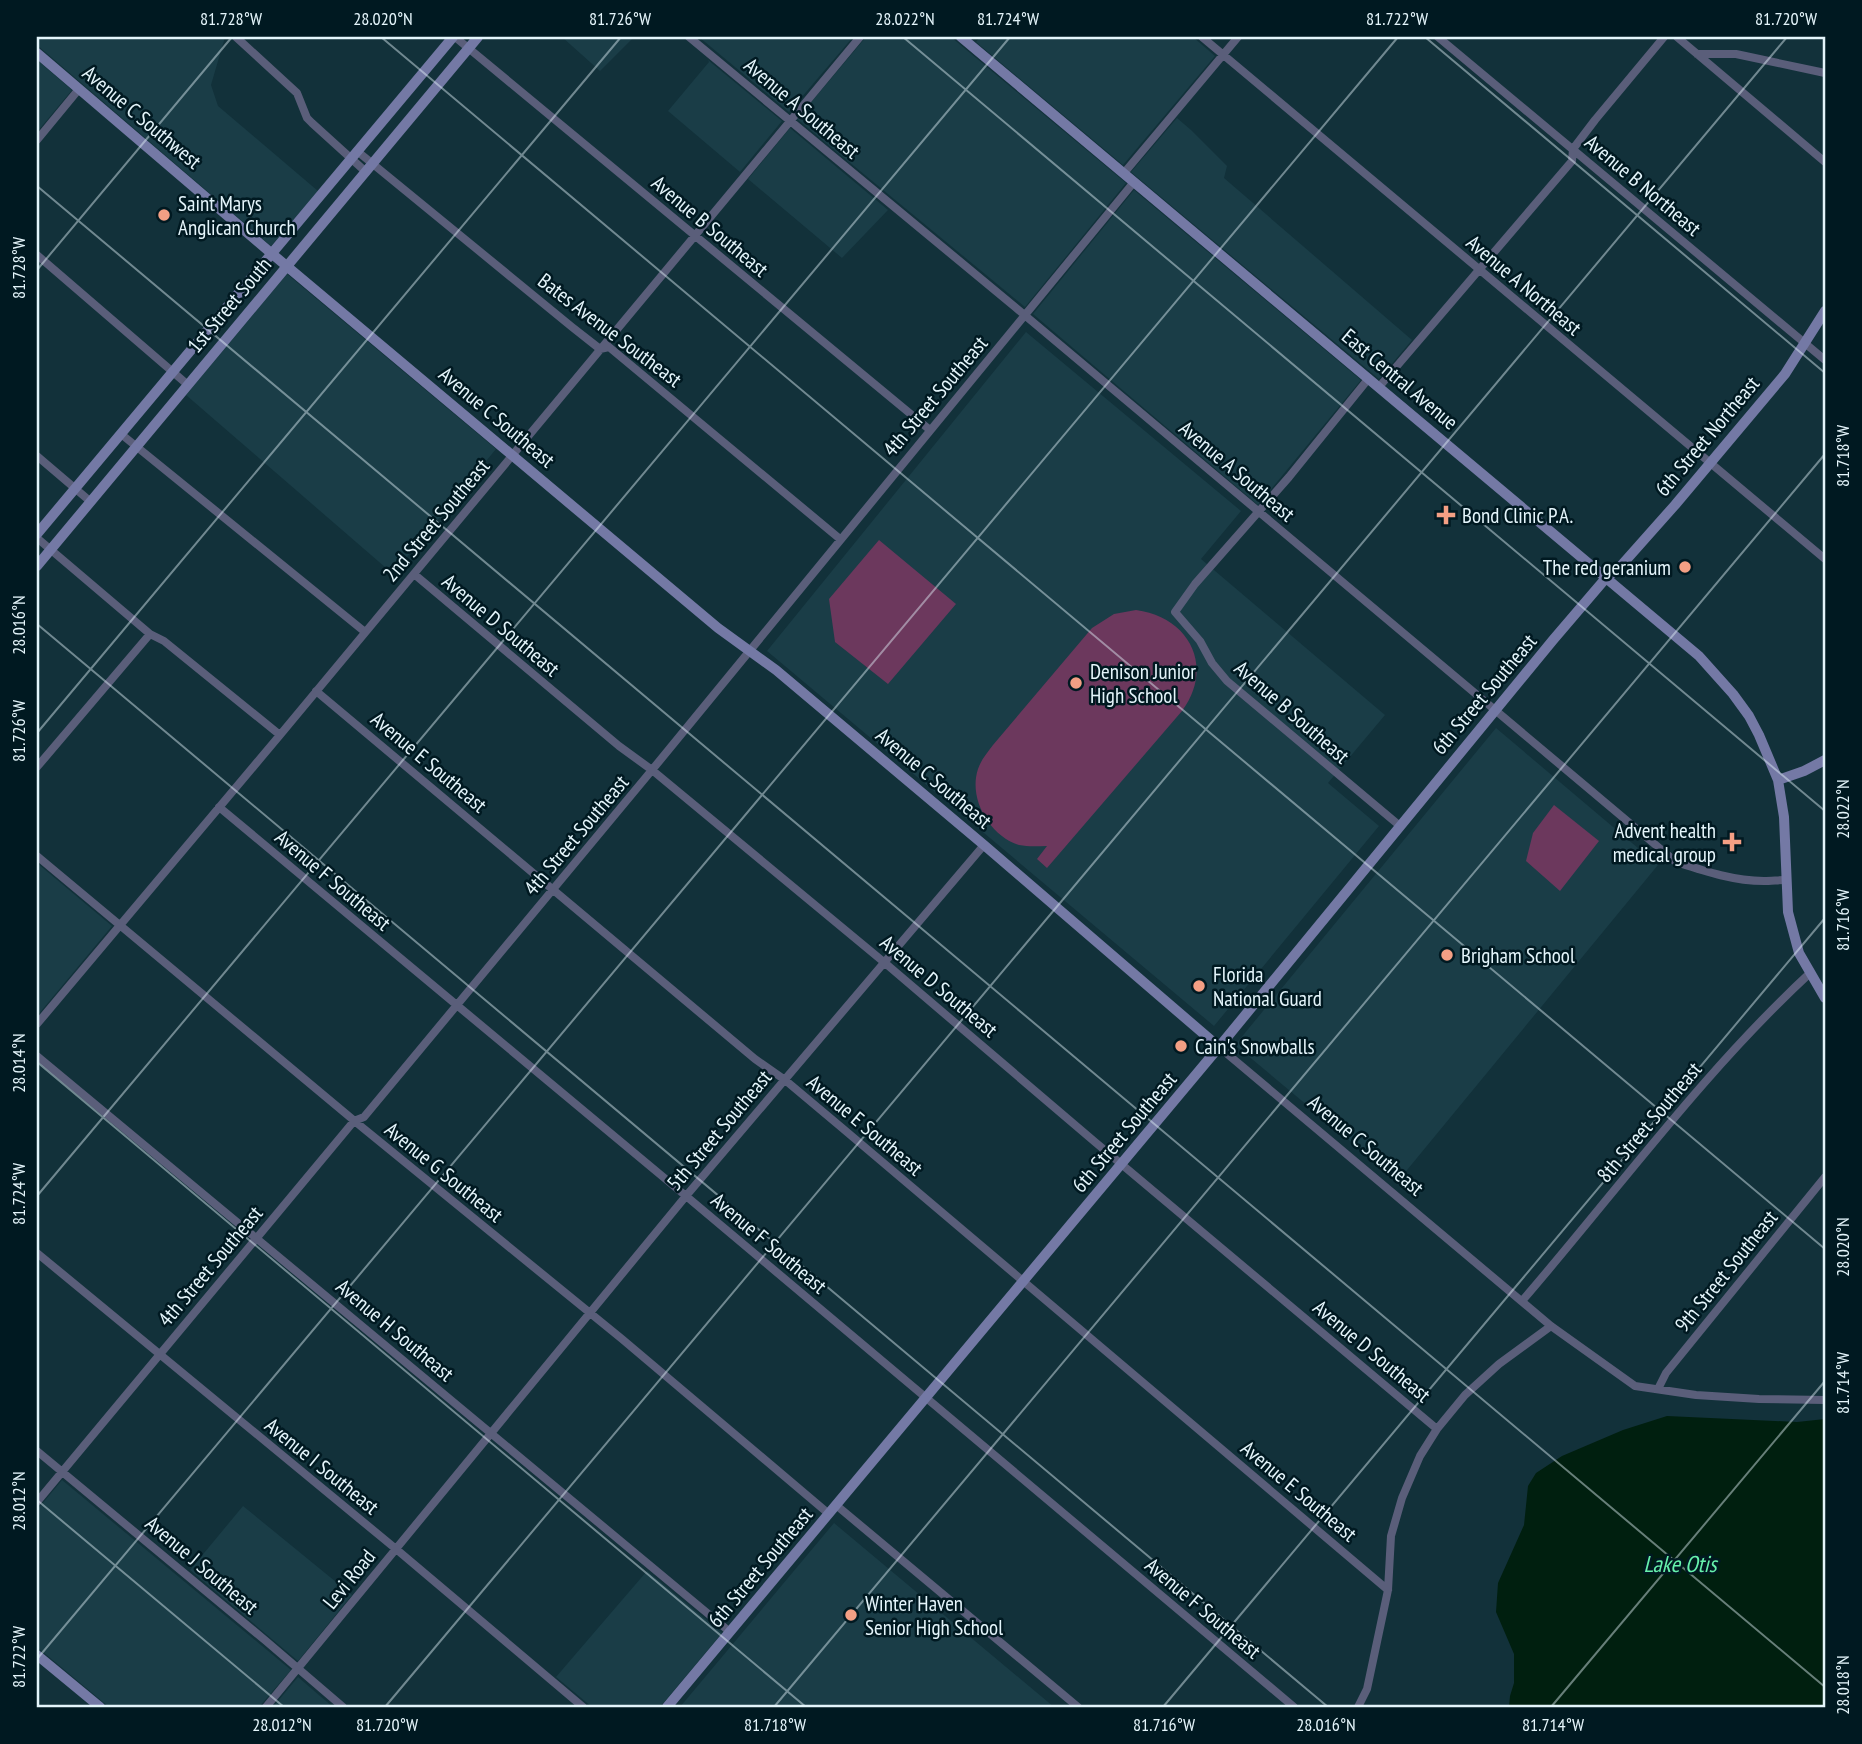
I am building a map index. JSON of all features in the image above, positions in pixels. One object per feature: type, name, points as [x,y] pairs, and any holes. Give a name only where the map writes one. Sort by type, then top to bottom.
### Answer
[{"type":"street","name":"Bates Avenue Southeast","points":[[236,37],[297,93],[307,118],[600,349],[609,347],[841,539]]},
{"type":"street","name":"1st Street South","points":[[37,536],[172,371],[454,37]]},
{"type":"street","name":"Avenue B Southeast","points":[[454,37],[930,430]]},
{"type":"street","name":"1st Street South","points":[[37,566],[478,37]]},
{"type":"street","name":"Avenue A Southeast","points":[[689,37],[1025,315],[1676,862],[1734,877],[1764,881],[1786,880]]},
{"type":"street","name":"2nd Street Southeast","points":[[37,1024],[860,37]]},
{"type":"street","name":"Avenue A Northeast","points":[[1202,37],[1825,559]]},
{"type":"street","points":[[1124,173],[1238,37]]},
{"type":"street","name":"Avenue B Northeast","points":[[1438,37],[1825,360]]},
{"type":"street","points":[[1380,387],[1572,161],[1573,149],[1664,37]]},
{"type":"street","points":[[1677,37],[1825,162]]},
{"type":"street","name":"East Central Avenue","points":[[967,39],[1699,656],[1733,694],[1759,735],[1778,780],[1784,817],[1788,912],[1792,932],[1799,953],[1825,998]]},
{"type":"street","name":"Avenue C Southwest","points":[[37,53],[286,266]]},
{"type":"street","points":[[1697,54],[1736,54],[1825,73]]},
{"type":"street","points":[[37,140],[79,89]]},
{"type":"street","name":"4th Street Southeast","points":[[37,1502],[354,1121],[364,1117],[554,889],[1134,182]]},
{"type":"street","points":[[37,255],[188,385]]},
{"type":"street","name":"Avenue C Southeast","points":[[286,266],[718,628],[776,670],[1522,1301],[1635,1387],[1696,1395],[1825,1400]]},
{"type":"street","name":"6th Street Northeast","points":[[1606,578],[1619,568],[1785,374],[1825,310]]},
{"type":"street","points":[[1259,512],[1369,378]]},
{"type":"street","points":[[121,434],[365,632]]},
{"type":"street","points":[[37,456],[91,502]]},
{"type":"street","name":"Avenue B Southeast","points":[[1259,512],[1195,584],[1175,612],[1200,641],[1212,663],[1227,681],[1400,826]]},
{"type":"street","points":[[37,536],[150,634],[164,641],[280,735]]},
{"type":"street","name":"Avenue D Southeast","points":[[414,574],[885,963],[1437,1429]]},
{"type":"street","name":"6th Street Southeast","points":[[667,1707],[1024,1282],[1606,578]]},
{"type":"street","points":[[37,768],[150,634]]},
{"type":"street","name":"Avenue E Southeast","points":[[316,691],[755,1059],[785,1080],[1388,1590]]},
{"type":"street","points":[[1778,780],[1825,760]]},
{"type":"street","name":"Avenue F Southeast","points":[[219,807],[1294,1707]]},
{"type":"street","name":"5th Street Southeast","points":[[488,1437],[686,1196],[984,845]]},
{"type":"street","name":"Avenue G Southeast","points":[[37,856],[354,1121],[1078,1707]]},
{"type":"street","name":"8th Street Southeast","points":[[1522,1301],[1723,1060],[1777,1003],[1810,973]]},
{"type":"street","name":"Avenue H Southeast","points":[[37,1056],[488,1437],[730,1632]]},
{"type":"street","name":"9th Street Southeast","points":[[1658,1389],[1666,1373],[1825,1177]]},
{"type":"street","name":"Avenue I Southeast","points":[[37,1254],[396,1549],[583,1707]]},
{"type":"street","points":[[1359,1707],[1367,1689],[1388,1590],[1391,1536],[1402,1498],[1420,1456],[1437,1429],[1481,1379],[1551,1325]]},
{"type":"street","name":"Levi Road","points":[[266,1707],[488,1437]]},
{"type":"street","name":"Avenue J Southeast","points":[[37,1451],[343,1707]]},
{"type":"street","points":[[37,1655],[100,1707]]},
{"type":"shaded area","points":[[37,37],[225,37],[211,85],[218,106],[318,191],[271,246],[37,45]]},
{"type":"shaded area","points":[[562,37],[634,37],[600,71]]},
{"type":"shaded area","points":[[699,37],[853,37],[789,112]]},
{"type":"shaded area","points":[[866,37],[951,37],[1126,183],[1025,307],[797,119]]},
{"type":"shaded area","points":[[980,37],[1193,37],[1215,56],[1123,165],[976,42]]},
{"type":"shaded area","points":[[37,60],[72,90],[37,132]]},
{"type":"shaded area","points":[[708,60],[782,121],[740,172],[668,111]]},
{"type":"shaded area","points":[[1177,118],[1227,166],[1224,178],[1412,340],[1379,379],[1131,172]]},
{"type":"shaded area","points":[[790,128],[888,210],[842,258],[748,179]]},
{"type":"shaded area","points":[[1134,190],[1361,380],[1258,505],[1033,314]]},
{"type":"shaded area","points":[[287,274],[496,449],[393,574],[186,395]]},
{"type":"shaded area","name":"Denison Junior High School","points":[[1026,332],[1241,511],[1201,559],[1385,715],[1328,783],[1379,826],[1214,1026],[767,651]]},
{"type":"shaded area","points":[[879,540],[956,604],[888,684],[835,642],[829,599]]},
{"type":"shaded area","points":[[1136,610],[1170,622],[1183,633],[1196,661],[1192,694],[1182,711],[1047,868],[1037,859],[1047,846],[1019,845],[999,834],[984,815],[976,792],[978,769],[993,745],[1092,628],[1114,614]]},
{"type":"shaded area","name":"Brigham School","points":[[1496,728],[1658,865],[1398,1181],[1235,1045]]},
{"type":"shaded area","points":[[1554,805],[1599,841],[1560,891],[1526,861],[1533,833]]},
{"type":"shaded area","points":[[37,863],[112,926],[37,1016]]},
{"type":"shaded area","points":[[62,1480],[291,1670],[259,1707],[109,1707],[37,1647],[37,1510]]},
{"type":"shaded area","points":[[243,1506],[352,1595],[298,1661],[190,1570]]},
{"type":"shaded area","name":"Winter Haven Senior High School","points":[[834,1523],[1054,1707],[680,1707]]},
{"type":"shaded area","points":[[647,1571],[722,1633],[660,1707],[592,1707],[556,1677]]},
{"type":"shaded area","points":[[298,1677],[320,1696],[333,1707],[273,1707]]},
{"type":"water","name":"Lake Otis","points":[[1667,1416],[1797,1422],[1825,1419],[1825,1707],[1509,1707],[1514,1683],[1514,1654],[1496,1612],[1498,1583],[1524,1525],[1528,1486],[1536,1473],[1562,1456],[1623,1430]]},
{"type":"place","name":"Saint Marys Anglican Church","points":[[164,215]]},
{"type":"place","name":"Bond Clinic P.A.","points":[[1446,515]]},
{"type":"place","name":"The red geranium","points":[[1685,567]]},
{"type":"place","name":"Denison Junior High School","points":[[1076,683]]},
{"type":"place","name":"Advent health medical group","points":[[1732,842]]},
{"type":"place","name":"Brigham School","points":[[1447,955]]},
{"type":"place","name":"Florida National Guard","points":[[1199,986]]},
{"type":"place","name":"Cain's Snowballs","points":[[1181,1046]]},
{"type":"place","name":"Winter Haven Senior High School","points":[[851,1615]]}]
